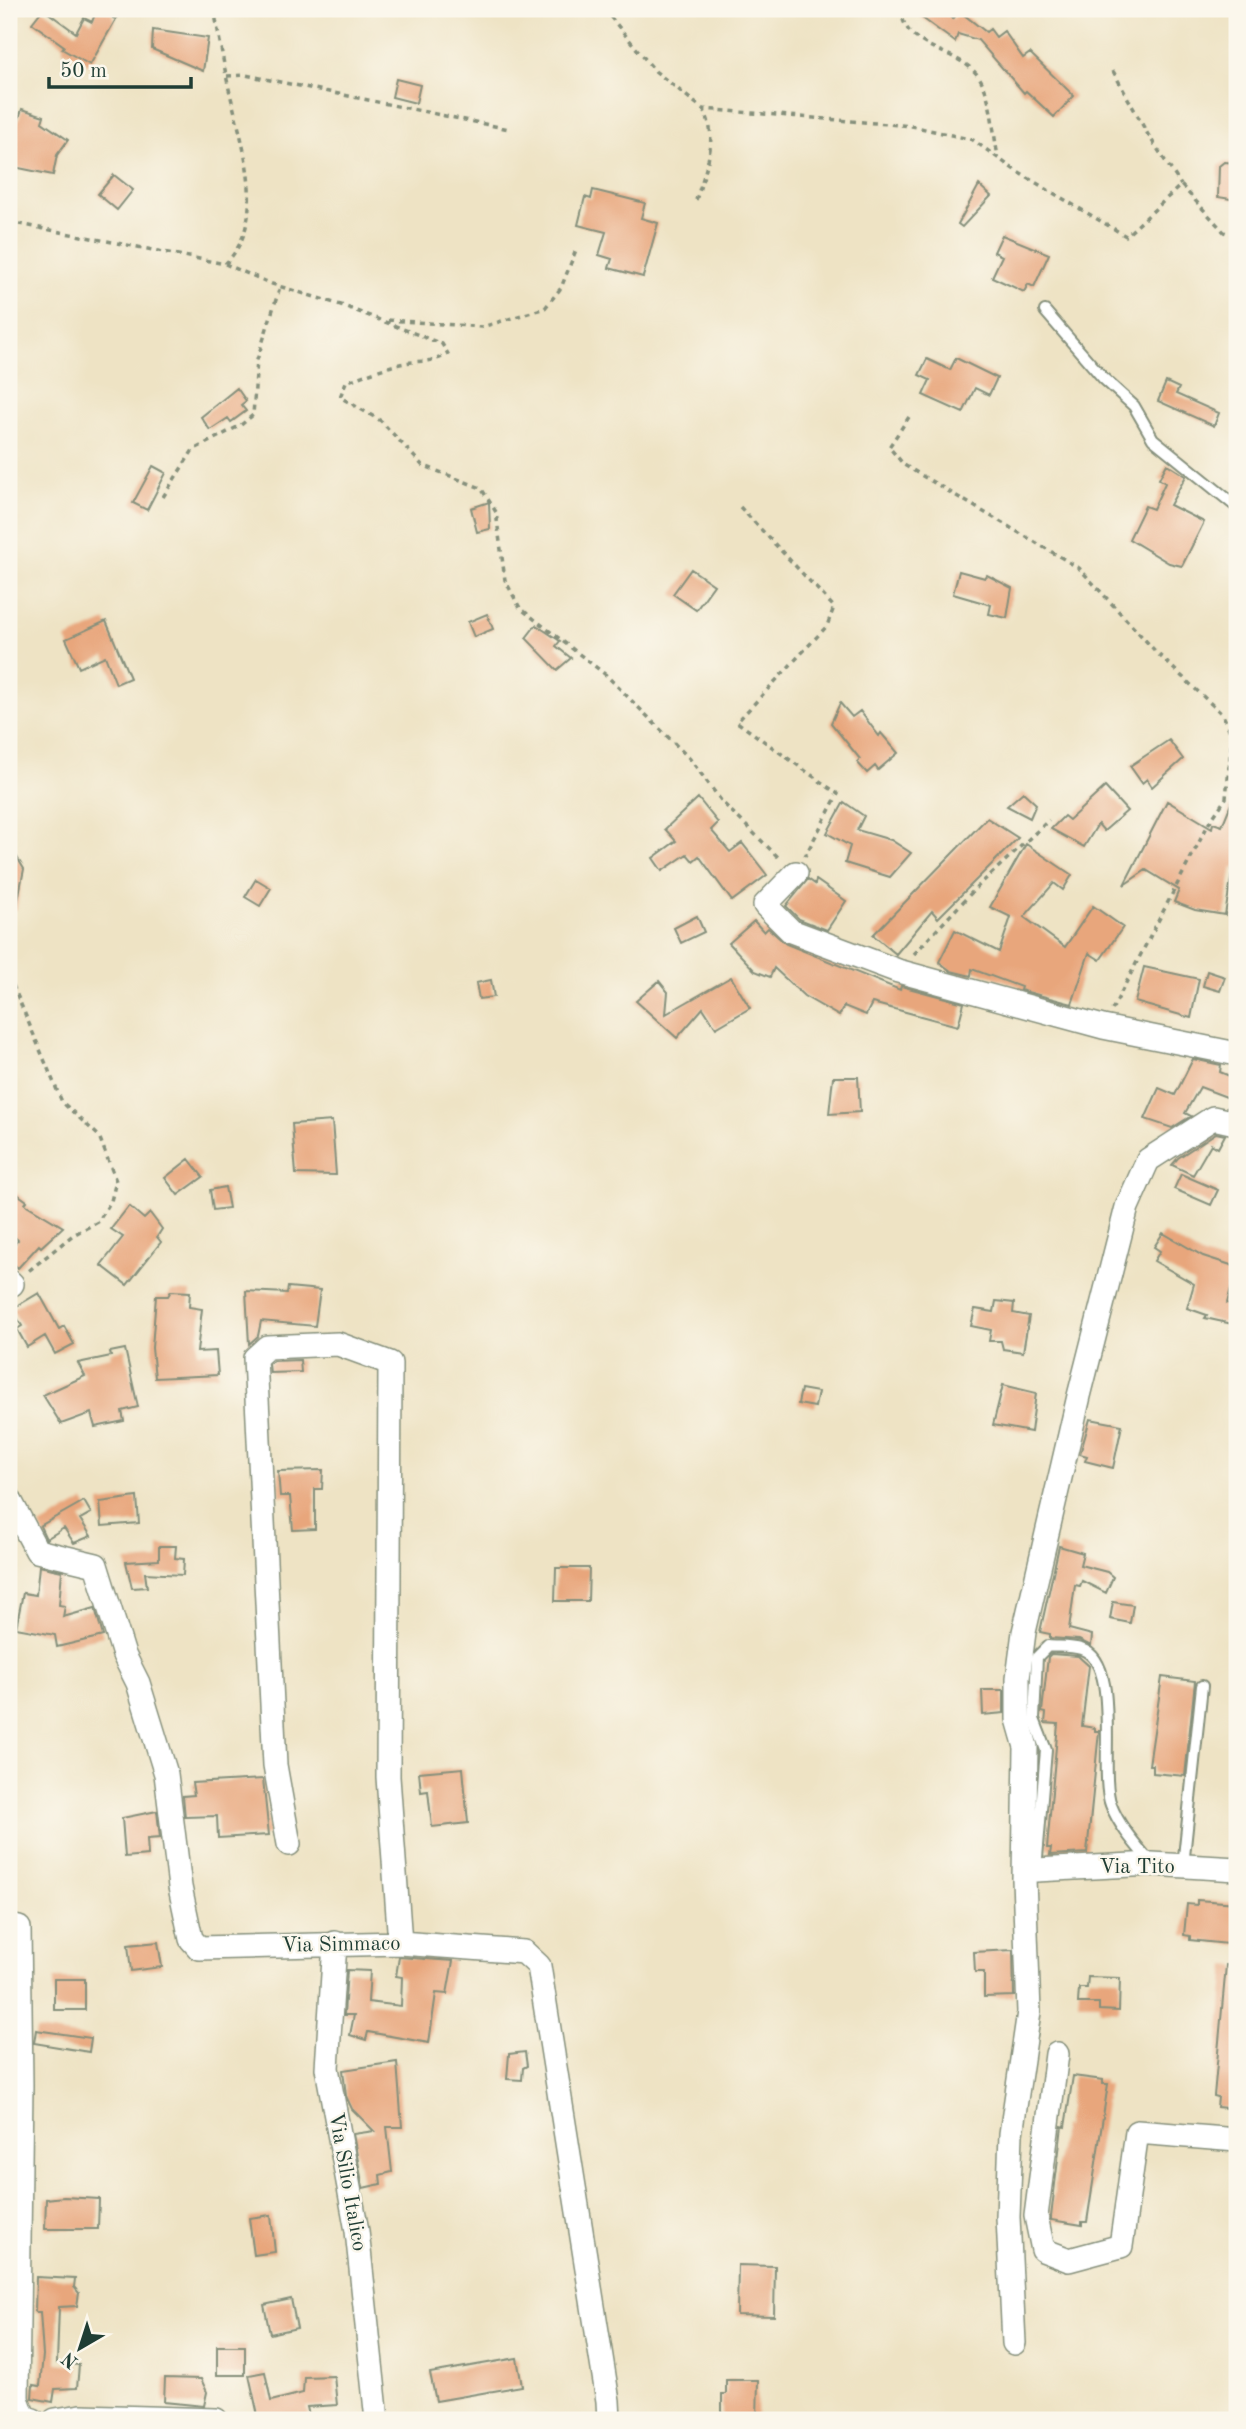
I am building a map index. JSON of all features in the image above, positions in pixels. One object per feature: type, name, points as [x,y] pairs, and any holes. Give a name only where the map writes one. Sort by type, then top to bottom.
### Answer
[{"type":"street","points":[[796,873],[765,905],[791,931],[898,971],[1103,1027],[1237,1054]]},
{"type":"street","points":[[1014,2343],[1008,2217],[1012,2133],[1029,2012],[1024,1879],[1026,1747],[1018,1720],[1018,1678],[1024,1632],[1127,1207],[1148,1160],[1213,1118],[1231,1122],[1237,1115]]},
{"type":"street","points":[[289,1844],[275,1765],[255,1358],[267,1347],[338,1344],[390,1363],[388,1777],[400,1943]]},
{"type":"street","name":"Via Simmaco","points":[[9,1498],[37,1551],[96,1565],[124,1655],[138,1683],[166,1774],[180,1888],[191,1939],[199,1948],[400,1943],[524,1952],[539,1966],[608,2401],[608,2420]]},
{"type":"street","name":"Via Tito","points":[[1036,1870],[1152,1864],[1237,1869]]},
{"type":"street","points":[[9,1926],[19,1928],[21,2085],[17,2399],[24,2417],[33,2420]]},
{"type":"street","name":"Via Silio Italico","points":[[335,1943],[327,2068],[357,2231],[377,2420]]},
{"type":"street","points":[[1057,2054],[1036,2216],[1043,2250],[1069,2260],[1121,2246],[1137,2132],[1237,2140]]},
{"type":"street","points":[[55,2420],[81,2416],[216,2420]]},
{"type":"lane","points":[[1045,311],[1103,378],[1134,406],[1153,439],[1237,507]]},
{"type":"lane","points":[[1036,1870],[1046,1750],[1034,1719],[1037,1657],[1048,1646],[1082,1649],[1095,1658],[1103,1678],[1110,1803],[1131,1839],[1152,1864]]},
{"type":"lane","points":[[1183,1866],[1202,1686]]},
{"type":"path","points":[[214,9],[246,158],[249,207],[236,253],[225,264]]},
{"type":"path","points":[[604,9],[655,71],[703,109],[710,122],[710,156],[696,200]]},
{"type":"path","points":[[901,9],[902,19],[921,42],[966,65],[979,78],[999,159]]},
{"type":"path","points":[[1113,71],[1147,133],[1181,185],[1224,232],[1237,237]]},
{"type":"path","points":[[227,76],[246,75],[509,129]]},
{"type":"path","points":[[703,109],[912,126],[973,140],[1087,215],[1126,236],[1181,185]]},
{"type":"path","points":[[9,222],[225,264],[280,286],[383,320],[442,344],[448,354],[435,361],[406,363],[368,373],[346,382],[340,397],[381,421],[422,465],[481,488],[496,512],[505,580],[520,608],[606,675],[690,759],[723,803],[796,873],[838,794],[737,722],[827,626],[834,607],[740,507]]},
{"type":"path","points":[[383,320],[482,327],[545,308],[561,288],[576,250]]},
{"type":"path","points":[[163,497],[192,450],[242,425],[253,415],[257,360],[280,286]]},
{"type":"path","points":[[909,417],[889,447],[894,456],[904,465],[1079,568],[1157,653],[1223,715],[1232,736],[1226,798],[1209,823],[1103,1027]]},
{"type":"path","points":[[898,971],[975,889],[1049,820]]},
{"type":"path","points":[[9,976],[62,1102],[99,1136],[116,1181],[111,1201],[98,1222],[73,1235],[10,1283]]},
{"type":"building","points":[[43,9],[76,33],[84,18],[92,22],[97,9],[114,14],[113,18],[116,19],[90,65],[62,49],[64,46],[32,23]]},
{"type":"building","points":[[910,9],[940,9],[953,19],[959,11],[986,32],[990,29],[996,37],[1004,31],[1023,58],[1030,53],[1074,96],[1054,117],[1026,91],[1024,93],[978,40],[958,34],[955,42]]},
{"type":"building","points":[[153,30],[208,38],[203,71],[152,49]]},
{"type":"building","points":[[396,79],[420,85],[416,103],[392,97]]},
{"type":"building","points":[[22,109],[44,116],[42,122],[68,140],[57,155],[53,175],[9,166],[9,148]]},
{"type":"building","points":[[1224,162],[1237,163],[1237,200],[1218,197],[1219,166]]},
{"type":"building","points":[[114,175],[133,190],[117,210],[98,194]]},
{"type":"building","points":[[979,185],[991,196],[962,227],[958,224]]},
{"type":"building","points":[[593,190],[645,203],[641,218],[658,223],[643,277],[609,268],[612,259],[599,255],[606,232],[578,225],[585,197],[591,199]]},
{"type":"building","points":[[1002,235],[1049,254],[1034,287],[1028,284],[1024,292],[992,277],[1002,256],[994,252]]},
{"type":"building","points":[[956,358],[997,378],[989,395],[975,388],[963,413],[923,395],[930,380],[919,375],[927,359],[950,370]]},
{"type":"building","points":[[1166,382],[1179,388],[1176,394],[1219,413],[1214,426],[1158,401]]},
{"type":"building","points":[[237,388],[246,401],[241,405],[246,411],[231,422],[228,418],[210,430],[201,417]]},
{"type":"building","points":[[1167,464],[1186,476],[1170,505],[1204,522],[1182,566],[1169,563],[1129,539],[1145,506],[1153,509],[1165,483],[1159,479]]},
{"type":"building","points":[[153,466],[166,473],[147,510],[133,503]]},
{"type":"building","points":[[489,502],[490,529],[477,532],[471,508]]},
{"type":"building","points":[[691,569],[714,585],[696,610],[673,594]]},
{"type":"building","points":[[959,571],[985,578],[987,575],[1012,588],[1007,618],[989,614],[991,605],[953,594]]},
{"type":"building","points":[[487,614],[493,629],[474,637],[468,622]]},
{"type":"building","points":[[106,621],[130,678],[116,684],[105,656],[79,668],[66,639]]},
{"type":"building","points":[[536,625],[560,641],[556,646],[571,658],[557,670],[526,638]]},
{"type":"building","points":[[840,703],[852,717],[860,711],[879,736],[881,733],[898,753],[878,770],[875,766],[867,773],[857,762],[860,759],[831,723]]},
{"type":"building","points":[[1169,740],[1183,759],[1152,787],[1147,779],[1142,783],[1130,766]]},
{"type":"building","points":[[1105,787],[1127,811],[1104,831],[1098,824],[1084,847],[1051,829],[1064,816],[1069,820]]},
{"type":"building","points":[[1237,789],[1237,868],[1233,867],[1225,915],[1195,910],[1174,902],[1179,890],[1146,870],[1124,885],[1167,801],[1212,828],[1213,823],[1222,826]]},
{"type":"building","points":[[1023,792],[1036,804],[1030,818],[1007,806]]},
{"type":"building","points":[[698,798],[718,823],[711,830],[730,852],[742,843],[767,875],[732,901],[699,856],[693,861],[687,854],[662,871],[653,858],[676,841],[665,829]]},
{"type":"building","points":[[844,802],[864,816],[857,830],[891,840],[911,853],[890,877],[845,863],[850,846],[827,833]]},
{"type":"building","points":[[987,818],[1018,838],[938,918],[932,911],[896,954],[873,935]]},
{"type":"building","points":[[9,844],[24,869],[16,910],[9,910]]},
{"type":"building","points":[[1026,844],[1072,875],[1063,890],[1054,883],[1024,917],[1065,947],[1093,906],[1123,927],[1100,960],[1089,953],[1072,1004],[1020,990],[1021,987],[972,969],[971,976],[951,971],[939,962],[955,930],[999,952],[1011,917],[990,907]]},
{"type":"building","points":[[256,879],[271,888],[260,906],[245,897]]},
{"type":"building","points":[[808,879],[815,884],[816,880],[846,901],[827,930],[799,919],[786,906]]},
{"type":"building","points":[[697,916],[704,932],[681,943],[674,928]]},
{"type":"building","points":[[754,921],[764,932],[768,928],[786,944],[900,990],[901,986],[964,1003],[958,1026],[872,1003],[866,1015],[844,1006],[839,1016],[804,996],[774,968],[770,977],[755,971],[729,943]]},
{"type":"building","points":[[1144,967],[1199,979],[1191,1018],[1135,1002]]},
{"type":"building","points":[[1207,971],[1225,977],[1220,991],[1203,986]]},
{"type":"building","points":[[731,977],[750,1008],[716,1028],[703,1008],[677,1038],[636,1001],[659,981],[668,992],[666,1014]]},
{"type":"building","points":[[491,980],[494,997],[479,999],[476,983]]},
{"type":"building","points":[[1193,1059],[1221,1065],[1220,1072],[1237,1079],[1237,1101],[1200,1087],[1185,1113],[1191,1116],[1172,1128],[1145,1119],[1159,1088],[1175,1095]]},
{"type":"building","points":[[833,1077],[858,1077],[860,1112],[829,1114]]},
{"type":"building","points":[[332,1121],[336,1175],[296,1174],[292,1124]]},
{"type":"building","points":[[1216,1133],[1225,1135],[1218,1148],[1211,1144],[1193,1175],[1172,1165],[1178,1158]]},
{"type":"building","points":[[189,1159],[203,1177],[178,1195],[165,1178]]},
{"type":"building","points":[[1181,1174],[1218,1190],[1211,1205],[1174,1189]]},
{"type":"building","points":[[225,1187],[229,1208],[213,1210],[210,1190]]},
{"type":"building","points":[[9,1188],[27,1201],[25,1204],[63,1227],[41,1247],[39,1245],[18,1268],[9,1260],[9,1250],[18,1240],[9,1232]]},
{"type":"building","points":[[129,1206],[144,1219],[150,1213],[162,1229],[157,1237],[161,1242],[127,1285],[101,1265],[123,1237],[111,1229]]},
{"type":"building","points":[[1163,1233],[1203,1256],[1237,1267],[1227,1303],[1237,1307],[1237,1325],[1205,1318],[1207,1315],[1187,1308],[1194,1284],[1154,1261],[1160,1251],[1154,1247]]},
{"type":"building","points":[[288,1287],[320,1290],[315,1326],[261,1321],[258,1336],[249,1344],[246,1291],[287,1293]]},
{"type":"building","points":[[171,1291],[190,1292],[189,1307],[202,1309],[197,1352],[216,1351],[218,1375],[155,1378],[152,1348],[156,1296],[168,1296]]},
{"type":"building","points":[[39,1293],[59,1329],[64,1326],[74,1344],[55,1354],[45,1336],[27,1347],[17,1329],[22,1326],[12,1309]]},
{"type":"building","points":[[996,1301],[1014,1303],[1013,1313],[1029,1316],[1023,1352],[1003,1349],[1001,1341],[989,1341],[991,1330],[971,1326],[975,1309],[994,1312]]},
{"type":"building","points":[[125,1349],[138,1407],[122,1411],[124,1421],[95,1427],[91,1413],[61,1424],[43,1395],[85,1376],[78,1363],[111,1356],[110,1352]]},
{"type":"building","points":[[300,1360],[301,1372],[270,1373],[269,1364],[273,1361]]},
{"type":"building","points":[[1003,1385],[1036,1393],[1031,1432],[993,1425]]},
{"type":"building","points":[[801,1389],[818,1392],[815,1407],[798,1404]]},
{"type":"building","points":[[1090,1419],[1122,1425],[1113,1468],[1085,1461],[1087,1456],[1080,1454]]},
{"type":"building","points":[[323,1470],[322,1489],[315,1489],[315,1529],[293,1530],[290,1496],[280,1496],[278,1471]]},
{"type":"building","points":[[137,1497],[139,1523],[102,1526],[100,1502]]},
{"type":"building","points":[[84,1501],[91,1513],[80,1519],[91,1536],[74,1543],[64,1528],[46,1539],[40,1526]]},
{"type":"building","points":[[159,1546],[176,1546],[175,1558],[184,1559],[183,1575],[145,1573],[147,1587],[132,1588],[126,1562],[159,1560]]},
{"type":"building","points":[[1059,1546],[1083,1553],[1080,1565],[1107,1572],[1113,1577],[1106,1593],[1082,1581],[1080,1586],[1075,1585],[1069,1629],[1092,1635],[1091,1646],[1079,1640],[1050,1638],[1050,1634],[1040,1632]]},
{"type":"building","points":[[39,1566],[62,1571],[59,1605],[65,1606],[63,1617],[95,1608],[103,1636],[57,1647],[55,1635],[16,1628],[23,1593],[36,1595]]},
{"type":"building","points":[[556,1568],[589,1568],[588,1601],[555,1601]]},
{"type":"building","points":[[1113,1602],[1133,1605],[1130,1623],[1110,1619]]},
{"type":"building","points":[[1051,1654],[1078,1656],[1089,1666],[1082,1726],[1099,1731],[1087,1853],[1050,1855],[1051,1848],[1047,1848],[1058,1724],[1045,1723],[1046,1713],[1042,1712],[1048,1657]]},
{"type":"building","points":[[1162,1677],[1195,1681],[1185,1776],[1153,1773],[1153,1765],[1149,1765]]},
{"type":"building","points":[[982,1690],[1004,1690],[1004,1713],[983,1715]]},
{"type":"building","points":[[463,1768],[468,1823],[432,1827],[428,1791],[421,1792],[419,1772]]},
{"type":"building","points":[[263,1779],[269,1835],[218,1838],[217,1816],[185,1817],[183,1796],[194,1795],[192,1783]]},
{"type":"building","points":[[157,1811],[160,1838],[147,1839],[148,1855],[125,1857],[122,1818]]},
{"type":"building","points":[[1197,1900],[1237,1903],[1237,1945],[1190,1940],[1190,1936],[1184,1935],[1187,1904],[1197,1905]]},
{"type":"building","points":[[158,1942],[162,1967],[131,1971],[128,1945]]},
{"type":"building","points":[[1013,1950],[1014,1996],[984,1997],[984,1972],[975,1972],[974,1952]]},
{"type":"building","points":[[399,1957],[453,1961],[447,1994],[436,1993],[429,2043],[368,2032],[366,2040],[350,2035],[354,2015],[344,2015],[347,1970],[370,1971],[368,2002],[401,2006],[402,1977],[396,1976]]},
{"type":"building","points":[[1226,1965],[1237,1966],[1237,2109],[1217,2107],[1218,2097],[1214,2096]]},
{"type":"building","points":[[1088,1977],[1120,1978],[1119,2011],[1099,2010],[1099,2003],[1078,2003],[1079,1988],[1087,1988]]},
{"type":"building","points":[[54,1979],[85,1979],[85,2010],[54,2010]]},
{"type":"building","points":[[36,2030],[91,2038],[89,2052],[34,2043]]},
{"type":"building","points":[[525,2052],[527,2066],[523,2068],[522,2080],[507,2079],[509,2054]]},
{"type":"building","points":[[397,2062],[402,2127],[387,2127],[392,2172],[380,2175],[381,2184],[363,2188],[353,2134],[374,2131],[352,2109],[346,2096],[343,2070]]},
{"type":"building","points":[[1073,2076],[1103,2080],[1103,2084],[1108,2084],[1087,2222],[1082,2222],[1082,2225],[1051,2220],[1062,2126],[1065,2127]]},
{"type":"building","points":[[46,2199],[99,2199],[98,2229],[45,2229]]},
{"type":"building","points":[[271,2215],[275,2252],[254,2255],[249,2218]]},
{"type":"building","points":[[738,2265],[775,2266],[774,2316],[737,2315]]},
{"type":"building","points":[[36,2277],[75,2279],[74,2287],[79,2293],[77,2306],[59,2307],[57,2363],[79,2365],[77,2388],[55,2389],[53,2402],[32,2398],[33,2385],[40,2386],[43,2355],[40,2312],[35,2312]]},
{"type":"building","points":[[291,2299],[297,2328],[270,2334],[264,2305]]},
{"type":"building","points":[[217,2346],[245,2346],[245,2375],[217,2375]]},
{"type":"building","points":[[517,2358],[522,2386],[436,2401],[430,2373]]},
{"type":"building","points":[[265,2372],[271,2401],[303,2393],[304,2377],[334,2376],[337,2405],[307,2407],[310,2420],[259,2420],[249,2375]]},
{"type":"building","points":[[165,2378],[201,2379],[207,2392],[204,2406],[164,2402]]},
{"type":"building","points":[[726,2380],[758,2380],[757,2420],[725,2420],[725,2416],[722,2416],[722,2394],[726,2394]]}]
